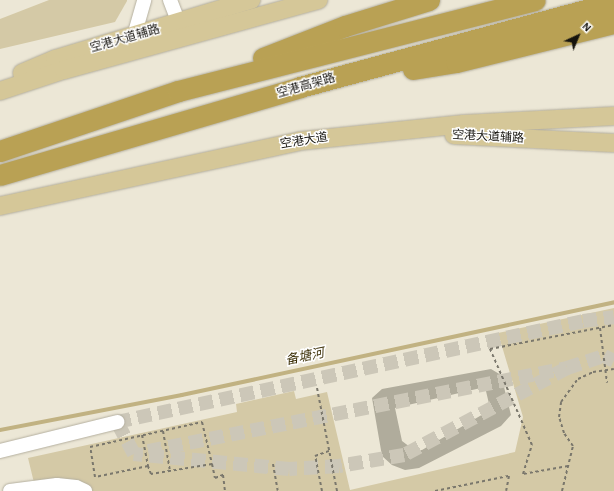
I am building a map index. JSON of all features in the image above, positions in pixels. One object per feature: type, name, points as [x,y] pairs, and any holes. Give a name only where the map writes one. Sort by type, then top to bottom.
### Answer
[{"type":"highway","points":[[0,151],[178,91],[345,26],[429,0]]},
{"type":"highway","points":[[178,91],[536,0]]},
{"type":"highway","name":"空港高架路","points":[[0,175],[300,87],[614,2]]},
{"type":"highway","points":[[300,87],[456,62],[614,23]]},
{"type":"main road","name":"空港大道辅路","points":[[0,83],[55,59],[179,23],[251,0]]},
{"type":"main road","points":[[0,91],[64,70],[319,0]]},
{"type":"main road","name":"空港大道","points":[[0,206],[300,141],[361,133],[614,116]]},
{"type":"main road","name":"空港大道辅路","points":[[361,133],[614,143]]},
{"type":"street","points":[[134,36],[144,0]]},
{"type":"street","points":[[170,0],[179,23]]},
{"type":"street","points":[[0,451],[117,422]]},
{"type":"street","points":[[10,491],[57,486],[76,487],[85,491]]},
{"type":"path","points":[[568,466],[523,474],[532,445],[490,348],[614,325]]},
{"type":"path","points":[[600,328],[607,370],[607,383]]},
{"type":"path","points":[[562,491],[573,446],[564,433],[559,417],[561,402],[578,379],[593,372],[614,369]]},
{"type":"path","points":[[317,388],[337,491]]},
{"type":"path","points":[[148,466],[95,477],[90,446],[202,422],[215,478],[223,475],[225,491]]},
{"type":"path","points":[[163,431],[170,471]]},
{"type":"path","points":[[142,435],[148,466],[152,474],[212,464]]},
{"type":"path","points":[[322,491],[315,456],[329,451]]},
{"type":"path","points":[[273,464],[278,491]]},
{"type":"path","points":[[435,491],[509,476],[506,491]]},
{"type":"shaded area","points":[[49,0],[127,1],[115,22],[0,49],[0,19]]},
{"type":"shaded area","points":[[614,308],[614,491],[36,491],[28,458],[237,412],[236,404],[294,391],[296,399],[327,392],[350,490],[515,452],[523,417],[498,333]]},
{"type":"building","points":[[491,369],[501,375],[511,415],[501,426],[419,468],[405,470],[392,465],[382,456],[372,398],[382,389]],"holes":[[[485,387],[490,408],[485,413],[422,450],[414,450],[402,441],[395,408]]]},
{"type":"waterway","name":"备塘河","points":[[0,430],[182,395],[614,302]]},
{"type":"tunnel","points":[[567,368],[404,455],[339,466],[289,469],[134,454],[117,422],[583,321],[614,317]]},
{"type":"tunnel","points":[[148,451],[567,368],[604,356],[614,361]]}]
